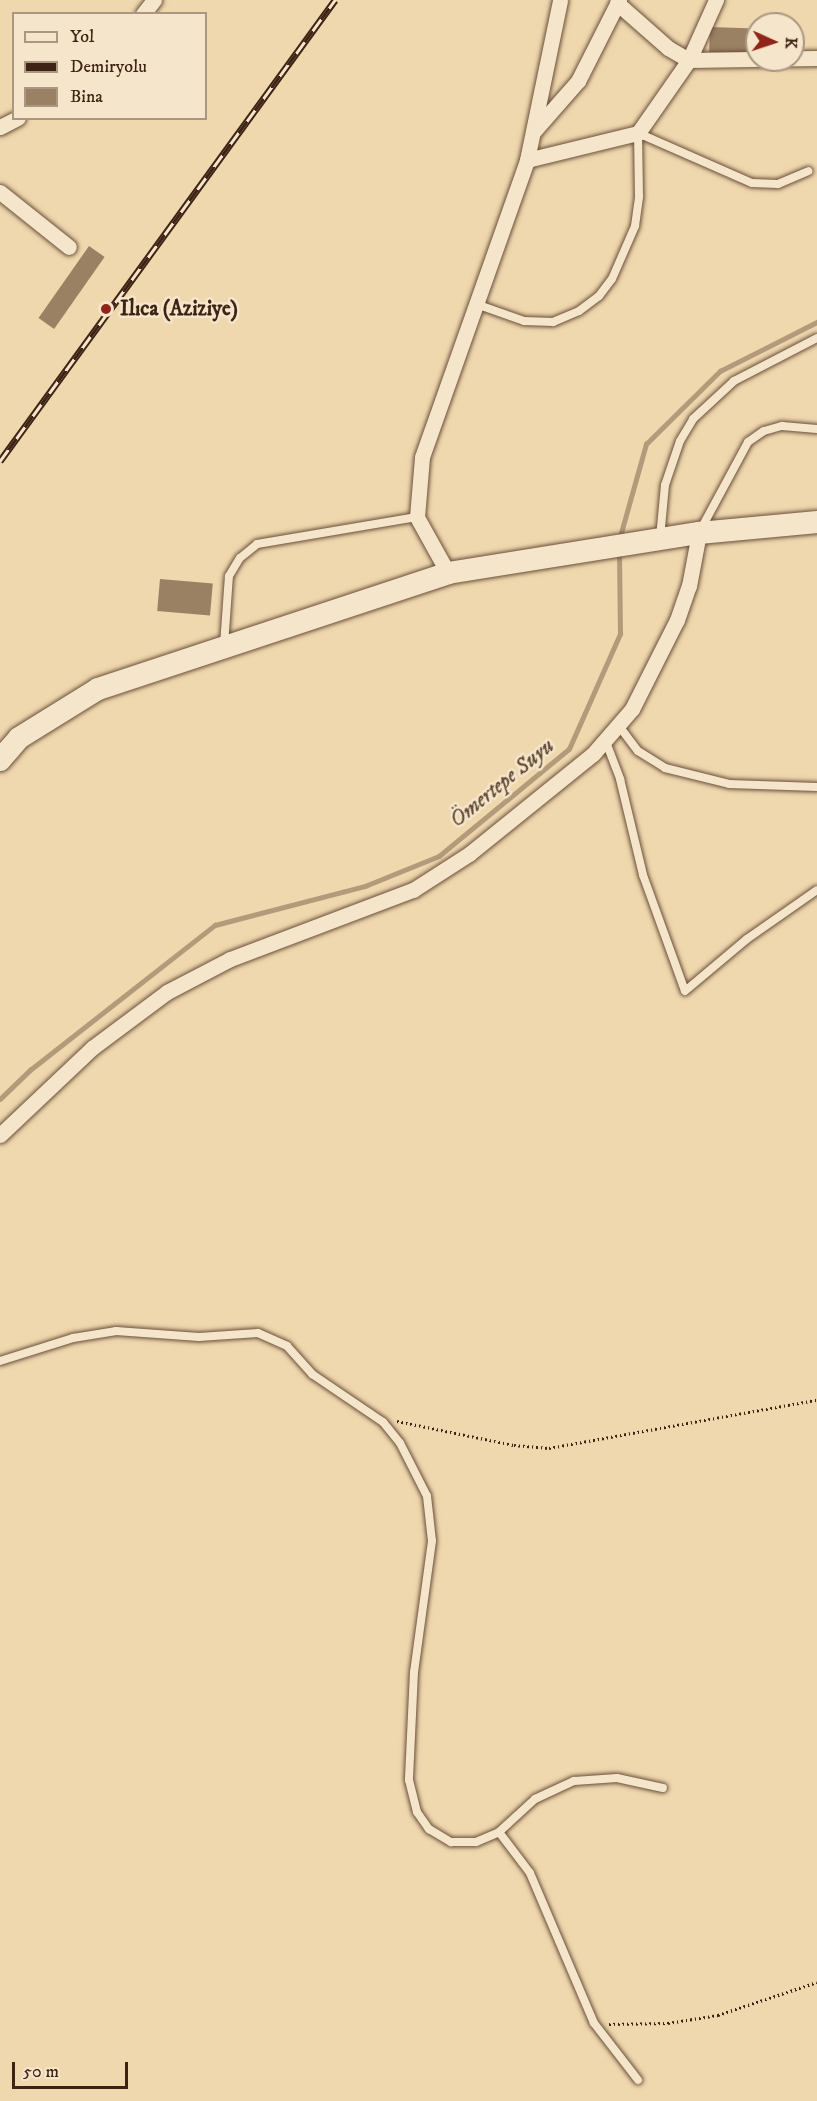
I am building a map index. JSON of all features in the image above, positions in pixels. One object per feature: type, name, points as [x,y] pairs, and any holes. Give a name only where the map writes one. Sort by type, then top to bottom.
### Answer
[{"type":"street","points":[[145,12],[154,0]]},
{"type":"street","points":[[448,573],[417,517],[422,457],[527,160],[560,0]]},
{"type":"street","points":[[527,160],[638,133],[689,60],[716,0]]},
{"type":"street","points":[[532,134],[578,81],[618,2],[668,48],[689,60],[817,58]]},
{"type":"street","points":[[0,192],[69,247]]},
{"type":"street","points":[[0,760],[19,738],[98,689],[448,573],[699,533],[817,522]]},
{"type":"street","points":[[0,1135],[92,1048],[167,992],[230,959],[371,909],[423,885],[469,854],[606,742],[620,726],[677,620],[699,533]]},
{"type":"lane","points":[[476,304],[524,321],[553,322],[579,311],[598,296],[612,279],[635,226],[639,196],[638,133],[752,183],[778,184],[808,171]]},
{"type":"lane","points":[[657,539],[665,485],[680,441],[693,418],[734,381],[817,338]]},
{"type":"lane","points":[[699,533],[748,442],[764,430],[782,426],[817,429]]},
{"type":"lane","points":[[224,647],[229,576],[240,558],[257,544],[417,517]]},
{"type":"lane","points":[[620,726],[638,751],[665,768],[729,784],[817,787]]},
{"type":"lane","points":[[606,742],[620,779],[643,875],[685,990],[747,939],[817,890]]},
{"type":"lane","points":[[0,1361],[94,1334],[137,1331],[199,1337],[258,1333],[287,1346],[312,1374],[383,1422],[422,1481],[432,1527],[411,1705],[409,1780],[413,1802],[423,1822],[444,1840],[468,1844],[499,1832],[535,1799],[574,1781],[617,1778],[663,1788]]},
{"type":"lane","points":[[499,1832],[530,1873],[594,2023],[638,2080]]},
{"type":"path","points":[[383,1422],[411,1422],[514,1445],[549,1448],[817,1400]]},
{"type":"path","points":[[594,2023],[657,2024],[718,2015],[817,1982]]},
{"type":"building","points":[[710,27],[745,28],[745,53],[709,52]]},
{"type":"building","points":[[89,246],[105,257],[54,329],[39,318]]},
{"type":"building","points":[[160,579],[213,584],[210,615],[157,611]]},
{"type":"waterway","name":"Ömertepe Suyu","points":[[619,540],[646,444],[720,371],[817,322]]},
{"type":"waterway","name":"Ömertepe Suyu","points":[[0,1099],[30,1070],[215,925],[365,886],[439,856],[569,749],[620,634],[619,552]]},
{"type":"railway","points":[[0,461],[335,0]]},
{"type":"place","name":"Ilıca (Aziziye)","points":[[106,309]]}]
